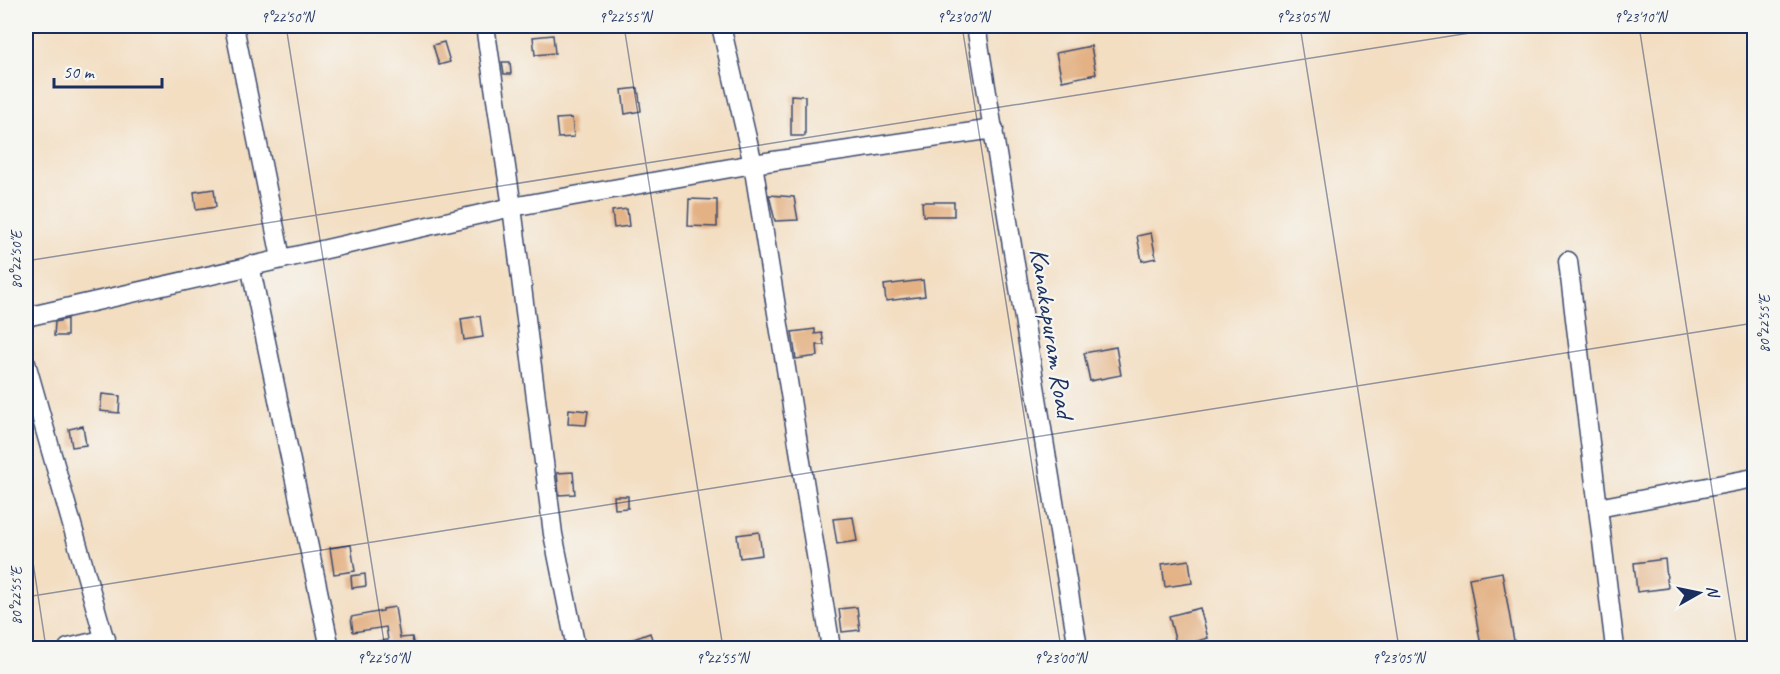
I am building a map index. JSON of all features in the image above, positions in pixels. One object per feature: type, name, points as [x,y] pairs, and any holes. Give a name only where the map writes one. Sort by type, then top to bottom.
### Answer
[{"type":"street","points":[[234,26],[281,258]]},
{"type":"street","points":[[485,26],[512,207],[554,534],[576,648]]},
{"type":"street","points":[[721,26],[753,164],[831,648]]},
{"type":"street","name":"Kanakapuram Road","points":[[976,26],[1078,648]]},
{"type":"street","points":[[26,317],[512,207],[753,164],[994,129]]},
{"type":"street","points":[[1568,261],[1615,648]]},
{"type":"street","points":[[250,265],[330,648]]},
{"type":"street","points":[[26,363],[106,644],[68,648]]},
{"type":"street","points":[[1598,508],[1755,478]]},
{"type":"building","points":[[553,35],[555,53],[535,55],[533,37]]},
{"type":"building","points":[[444,42],[450,62],[439,65],[433,45]]},
{"type":"building","points":[[1091,46],[1096,74],[1062,81],[1056,53]]},
{"type":"building","points":[[502,62],[510,62],[511,74],[504,74]]},
{"type":"building","points":[[638,88],[641,111],[625,114],[622,90]]},
{"type":"building","points":[[791,95],[805,96],[805,136],[791,136]]},
{"type":"building","points":[[572,118],[574,137],[558,138],[556,119]]},
{"type":"building","points":[[214,189],[216,207],[196,210],[194,192]]},
{"type":"building","points":[[769,195],[794,197],[798,220],[775,221]]},
{"type":"building","points":[[689,199],[717,200],[717,227],[688,226]]},
{"type":"building","points":[[922,202],[954,202],[954,216],[923,216]]},
{"type":"building","points":[[627,209],[629,226],[614,228],[612,211]]},
{"type":"building","points":[[1151,233],[1156,258],[1142,261],[1137,236]]},
{"type":"building","points":[[923,280],[925,296],[886,301],[884,285]]},
{"type":"building","points":[[480,316],[483,337],[464,340],[461,319]]},
{"type":"building","points":[[67,319],[67,336],[54,336],[55,322]]},
{"type":"building","points":[[815,329],[815,334],[822,333],[824,345],[817,345],[818,356],[796,359],[792,332]]},
{"type":"building","points":[[1116,347],[1121,375],[1090,381],[1084,353]]},
{"type":"building","points":[[102,394],[120,396],[119,413],[100,411]]},
{"type":"building","points":[[569,409],[588,411],[586,425],[568,424]]},
{"type":"building","points":[[83,426],[86,445],[72,447],[69,429]]},
{"type":"building","points":[[573,472],[575,494],[559,495],[557,473]]},
{"type":"building","points":[[614,496],[628,496],[628,508],[615,509]]},
{"type":"building","points":[[853,517],[857,541],[837,544],[833,519]]},
{"type":"building","points":[[759,532],[762,555],[740,558],[737,535]]},
{"type":"building","points":[[351,545],[355,571],[334,574],[330,548]]},
{"type":"building","points":[[1665,559],[1668,588],[1637,592],[1634,563]]},
{"type":"building","points":[[1189,560],[1192,583],[1165,587],[1162,564]]},
{"type":"building","points":[[1502,572],[1514,641],[1481,646],[1469,578]]},
{"type":"building","points":[[365,574],[366,586],[352,588],[351,576]]},
{"type":"building","points":[[395,607],[400,638],[412,637],[414,648],[379,648],[378,641],[388,640],[386,627],[353,632],[351,617]]},
{"type":"building","points":[[857,607],[860,630],[842,632],[839,609]]},
{"type":"building","points":[[1200,608],[1208,638],[1177,647],[1169,616]]},
{"type":"building","points":[[650,633],[655,648],[612,648],[612,647]]}]
